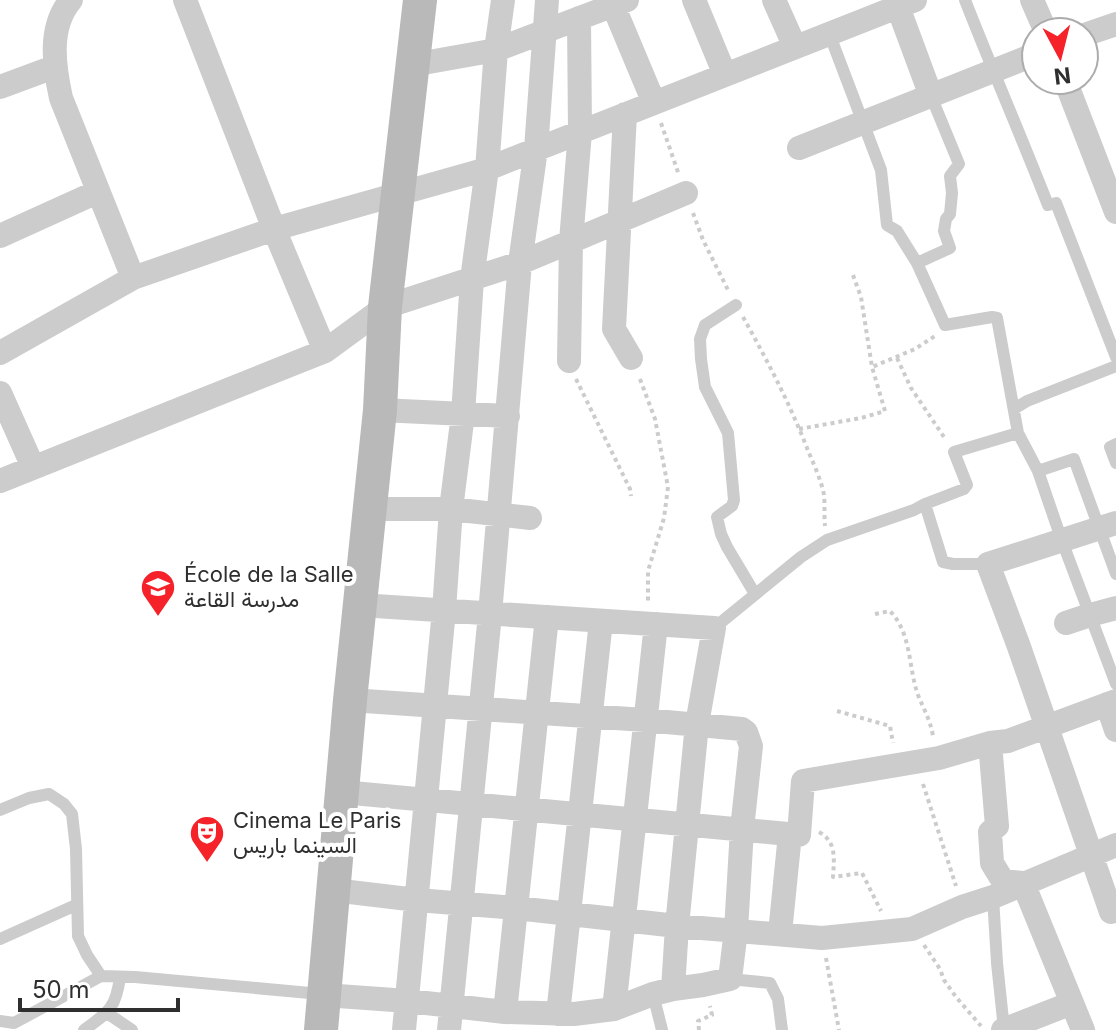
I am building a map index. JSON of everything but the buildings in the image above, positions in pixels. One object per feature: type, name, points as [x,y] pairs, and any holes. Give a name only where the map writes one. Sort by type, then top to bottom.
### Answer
[{"type":"street","points":[[71,0],[64,8],[55,34],[54,67],[61,98],[133,278]]},
{"type":"street","points":[[185,0],[325,351]]},
{"type":"street","points":[[321,1030],[380,410],[385,307],[420,0]]},
{"type":"street","points":[[404,1030],[451,509],[463,414],[472,279],[487,169],[503,0]]},
{"type":"street","points":[[451,1019],[520,263],[536,149],[547,0]]},
{"type":"street","points":[[694,0],[725,75]]},
{"type":"street","points":[[774,0],[795,47]]},
{"type":"street","points":[[0,353],[133,278],[274,229],[487,169],[829,33],[864,9],[906,3],[931,96]]},
{"type":"street","points":[[412,65],[496,50],[603,7]]},
{"type":"street","points":[[603,7],[654,103]]},
{"type":"street","points":[[569,361],[571,241],[580,132],[603,7]]},
{"type":"street","points":[[799,148],[1020,61]]},
{"type":"street","points":[[0,87],[54,67]]},
{"type":"street","points":[[1071,96],[1116,212]]},
{"type":"street","points":[[625,114],[614,329],[631,358]]},
{"type":"street","points":[[0,236],[97,192]]},
{"type":"street","points":[[0,481],[325,351],[385,307],[520,263],[686,193]]},
{"type":"street","points":[[0,393],[33,467]]},
{"type":"street","points":[[380,410],[508,416]]},
{"type":"street","points":[[370,509],[451,509],[530,518]]},
{"type":"street","points":[[1107,526],[988,564],[1111,912]]},
{"type":"street","points":[[360,605],[714,628],[697,724],[677,926],[663,991]]},
{"type":"street","points":[[1066,623],[1116,608]]},
{"type":"street","points":[[505,1012],[547,617]]},
{"type":"street","points":[[570,1019],[569,913],[601,621]]},
{"type":"street","points":[[614,1009],[645,720],[651,624]]},
{"type":"street","points":[[800,831],[799,835],[803,781],[918,762],[1008,741],[1113,696],[1116,730]]},
{"type":"street","points":[[324,995],[408,1001],[451,1019],[505,1012],[570,1019],[614,1009],[663,991],[730,979],[736,930],[751,746],[746,732],[737,728],[697,724],[350,700]]},
{"type":"street","points":[[990,743],[997,826],[990,832],[992,863],[1003,881],[1023,883]]},
{"type":"street","points":[[342,792],[742,829],[800,831]]},
{"type":"street","points":[[780,933],[800,831]]},
{"type":"street","points":[[333,890],[822,938],[901,930],[993,897],[1116,845]]},
{"type":"street","points":[[1023,883],[1083,1030]]},
{"type":"street","points":[[1003,1030],[1072,1003]]},
{"type":"lane","points":[[965,0],[1048,205],[1056,203],[1116,357]]},
{"type":"lane","points":[[829,33],[881,170],[887,225],[897,231],[917,263],[945,325],[997,318],[1018,433],[1038,471],[1090,615],[1113,696]]},
{"type":"lane","points":[[917,263],[950,248],[944,231],[950,214],[950,176],[959,164],[931,96]]},
{"type":"lane","points":[[736,305],[705,325],[700,339],[701,359],[705,387],[728,433],[734,500],[732,506],[717,517],[721,534],[755,594]]},
{"type":"lane","points":[[1014,409],[1116,366]]},
{"type":"lane","points":[[714,628],[801,557],[827,540],[964,489],[967,485],[954,452],[1018,433]]},
{"type":"lane","points":[[1116,444],[1110,447],[1116,463]]},
{"type":"lane","points":[[1038,471],[1074,459],[1107,526],[1116,574]]},
{"type":"lane","points":[[925,504],[943,562],[988,564]]},
{"type":"lane","points":[[0,810],[29,798],[49,794],[72,814],[78,936],[101,976]]},
{"type":"lane","points":[[993,897],[1003,1030]]},
{"type":"lane","points":[[0,939],[76,905]]},
{"type":"lane","points":[[0,1021],[14,1023],[101,976],[324,995]]},
{"type":"lane","points":[[84,1030],[107,1013],[117,996],[120,977]]},
{"type":"lane","points":[[730,979],[770,983],[778,999],[782,1030]]},
{"type":"lane","points":[[662,1030],[663,991]]},
{"type":"lane","points":[[107,1013],[132,1030]]},
{"type":"path","points":[[799,429],[885,411],[872,367],[861,297],[853,275]]},
{"type":"path","points":[[872,367],[915,349],[933,338],[945,325]]},
{"type":"path","points":[[631,358],[655,419],[668,487],[664,518],[648,571],[651,624]]},
{"type":"path","points":[[897,358],[911,388],[954,452]]},
{"type":"path","points":[[569,361],[631,496]]},
{"type":"path","points":[[875,614],[890,611],[896,617],[906,640],[917,693],[930,719],[918,762]]},
{"type":"path","points":[[837,711],[890,726],[918,762],[962,907]]},
{"type":"path","points":[[800,831],[828,837],[834,848],[833,877],[862,873],[901,930],[940,969],[956,997],[985,1030]]},
{"type":"path","points":[[822,938],[839,1030]]},
{"type":"place","name":"École de la Salle مدرسة القاعة","points":[[158,618]]},
{"type":"place","name":"Cinema Le Paris السينما باريس","points":[[207,864]]}]
